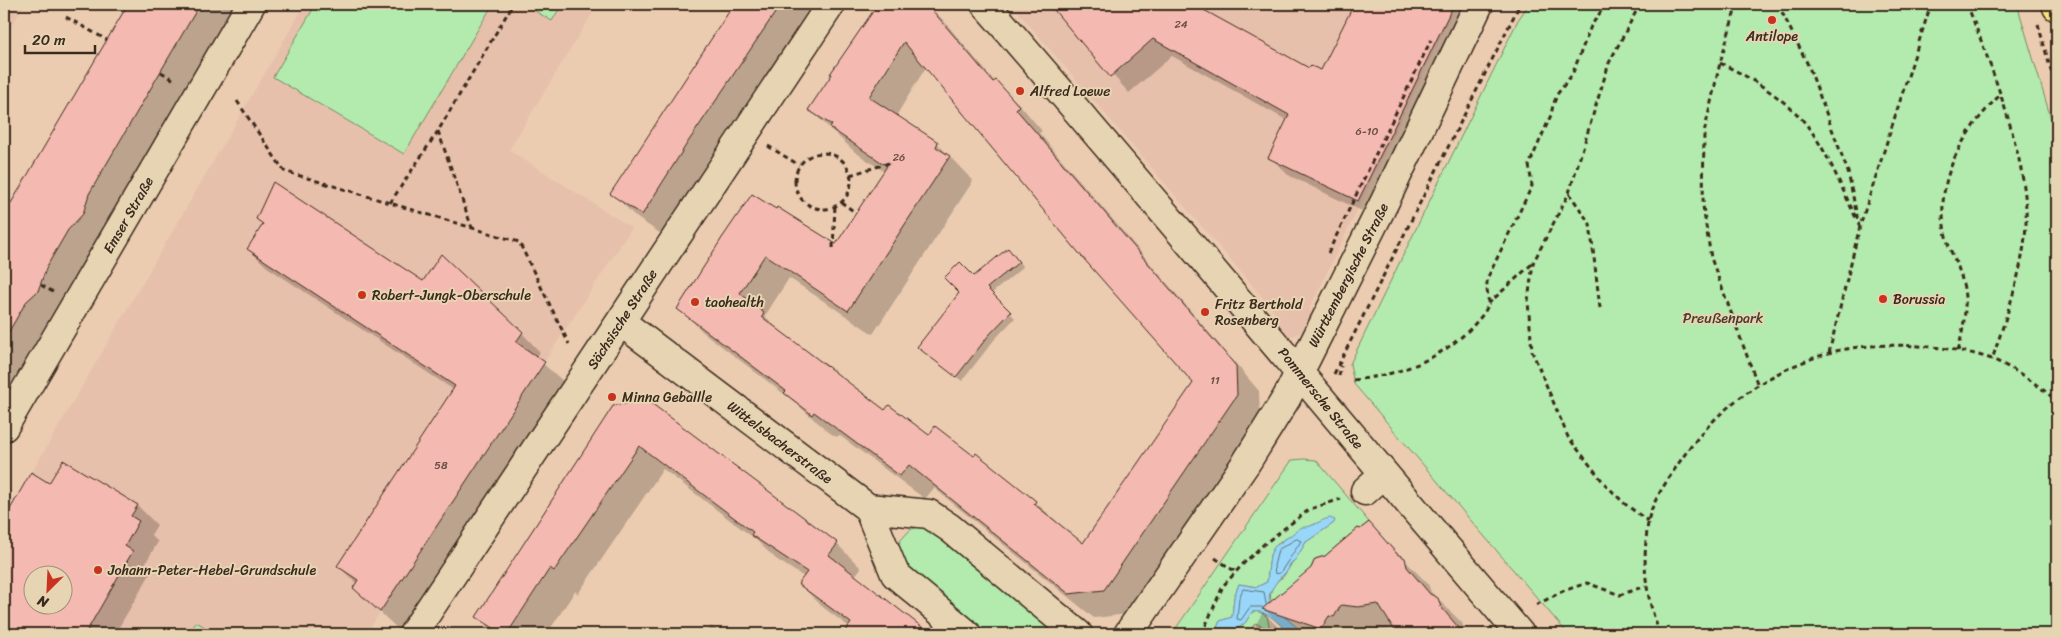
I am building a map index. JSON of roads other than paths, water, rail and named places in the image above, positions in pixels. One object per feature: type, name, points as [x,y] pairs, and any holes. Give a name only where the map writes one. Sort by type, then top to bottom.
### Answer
[{"type":"street","name":"Emser Straße","points":[[4,427],[251,4]]},
{"type":"street","name":"Sächsische Straße","points":[[413,634],[831,4]]},
{"type":"street","name":"Pommersche Straße","points":[[985,4],[1299,372],[1374,483],[1520,634]]},
{"type":"street","name":"Württembergische Straße","points":[[1128,634],[1266,433],[1299,372],[1385,201],[1479,4]]},
{"type":"street","name":"Wittelsbacherstraße","points":[[621,322],[868,508]]},
{"type":"street","points":[[967,634],[895,574],[868,508],[929,514],[950,528],[1078,634]]},
{"type":"water","points":[[1330,518],[1335,520],[1334,523],[1306,542],[1296,559],[1290,564],[1288,570],[1270,592],[1269,600],[1274,608],[1305,634],[1293,634],[1270,616],[1264,613],[1252,612],[1245,623],[1231,634],[1214,634],[1220,621],[1232,617],[1234,597],[1239,584],[1257,587],[1267,582],[1270,555],[1274,547],[1302,527]]},
{"type":"place","name":"Antilope","points":[[1772,20]]},
{"type":"place","name":"Alfred Loewe","points":[[1020,91]]},
{"type":"place","name":"Robert-Jungk-Oberschule","points":[[362,295]]},
{"type":"place","name":"Borussia","points":[[1883,299]]},
{"type":"place","name":"taohealth","points":[[695,302]]},
{"type":"place","name":"Fritz Berthold Rosenberg","points":[[1205,312]]},
{"type":"place","name":"Minna Geballle","points":[[612,397]]},
{"type":"place","name":"Johann-Peter-Hebel-Grundschule","points":[[98,570]]},
{"type":"park label","name":"Preußenpark","points":[[1723,318]]}]
